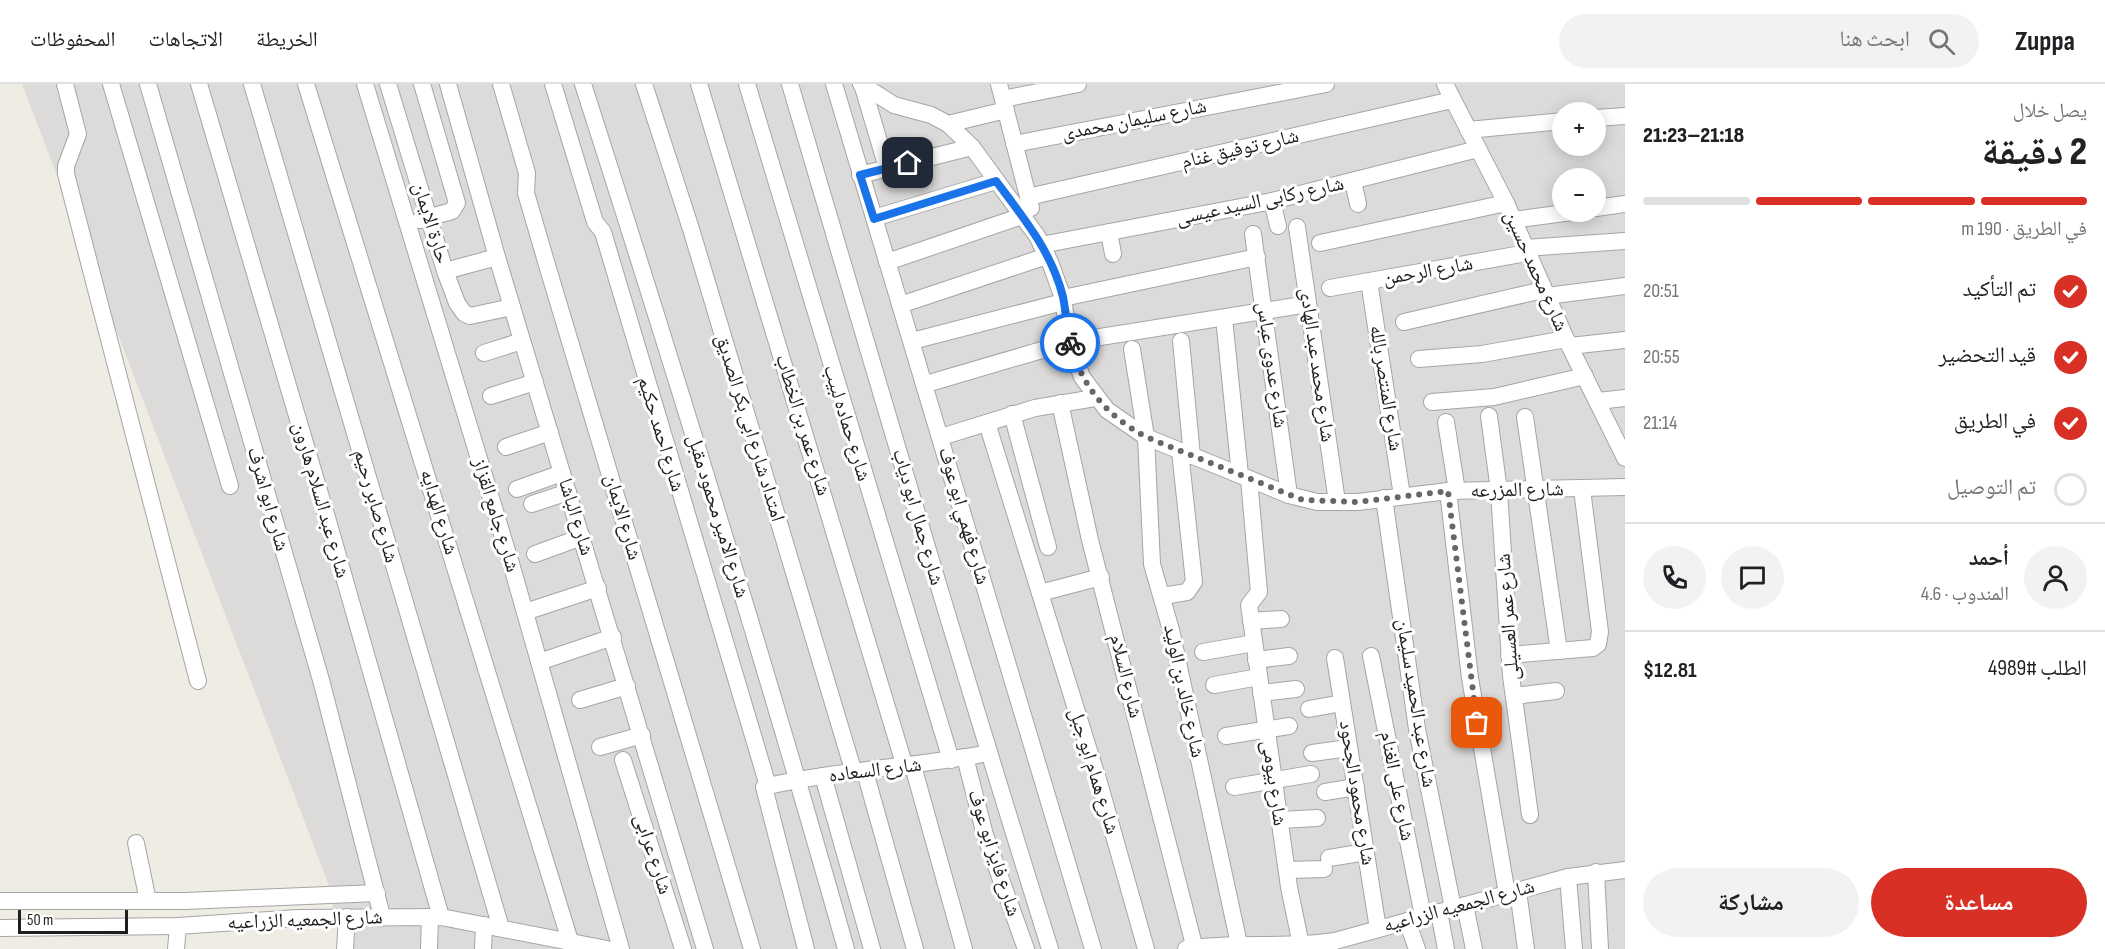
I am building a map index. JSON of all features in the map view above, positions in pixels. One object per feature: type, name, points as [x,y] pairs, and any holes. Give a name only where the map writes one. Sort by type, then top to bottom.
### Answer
[{"type":"street","points":[[65,84],[78,134],[66,174],[198,681]]},
{"type":"street","points":[[111,84],[230,486]]},
{"type":"street","name":"شارع ابو اشرف","points":[[148,84],[321,680],[382,916]]},
{"type":"street","name":"شارع عبد السلام هارون","points":[[199,84],[328,521],[435,917],[429,949]]},
{"type":"street","name":"شارع صابر رحيم","points":[[252,84],[493,927],[483,949]]},
{"type":"street","name":"شارع الهدايه","points":[[306,84],[570,941]]},
{"type":"street","name":"شارع جامع القزاز","points":[[365,84],[525,612],[621,949]]},
{"type":"street","name":"حارة الايمان","points":[[388,84],[445,271],[464,313],[476,315],[512,307]]},
{"type":"street","points":[[408,224],[452,211],[458,203],[422,84]]},
{"type":"street","name":"شارع الباشا","points":[[448,84],[497,257],[705,949]]},
{"type":"street","name":"شارع الايمان","points":[[501,84],[526,169],[526,193],[547,266],[752,949]]},
{"type":"street","name":"شارع احمد حكيم","points":[[553,84],[595,222],[603,232],[627,321],[765,787],[806,949]]},
{"type":"street","name":"شارع الامير محمود مقبل","points":[[584,84],[798,779],[846,949]]},
{"type":"street","name":"امتداد شارع ابى بكر الصديق","points":[[644,84],[915,949]]},
{"type":"street","name":"شارع عمر بن الخطاب","points":[[699,84],[964,949]]},
{"type":"street","name":"شارع حماده لبيب","points":[[747,84],[958,759]]},
{"type":"street","name":"شارع جمال ابو دياب","points":[[789,84],[1050,949]]},
{"type":"street","name":"شارع فهمي ابو عوف","points":[[834,84],[860,175],[926,384],[1093,949]]},
{"type":"street","points":[[861,84],[887,168]]},
{"type":"street","name":"شارع المزرعه","points":[[861,84],[894,105],[931,115],[948,124],[972,147],[1042,245],[1063,300],[1069,342],[1076,367],[1095,398],[1125,425],[1146,437],[1289,495],[1317,502],[1452,491],[1537,491],[1625,487]]},
{"type":"street","points":[[948,124],[1003,98],[1078,84]]},
{"type":"street","name":"شارع سليمان محمدى","points":[[1014,144],[1326,84]]},
{"type":"street","name":"شارع محمد حسين","points":[[1444,84],[1506,203],[1568,342],[1623,451]]},
{"type":"street","points":[[1003,98],[1042,245]]},
{"type":"street","name":"شارع توفيق غنام","points":[[1028,197],[1452,100]]},
{"type":"street","points":[[1606,117],[1625,116]]},
{"type":"street","points":[[1468,130],[1552,123]]},
{"type":"street","points":[[860,175],[972,147]]},
{"type":"street","name":"شارع ركابى السيد عيسى","points":[[900,305],[1042,245],[1272,201],[1478,149]]},
{"type":"street","points":[[874,219],[996,181]]},
{"type":"street","points":[[1353,181],[1358,204]]},
{"type":"street","points":[[1272,201],[1278,226]]},
{"type":"street","points":[[1320,243],[1506,203]]},
{"type":"street","points":[[1606,207],[1625,204]]},
{"type":"street","points":[[1513,220],[1552,215]]},
{"type":"street","points":[[887,262],[1022,216]]},
{"type":"street","name":"شارع محمد عبد الهادى","points":[[1297,227],[1337,502]]},
{"type":"street","points":[[1109,232],[1113,254]]},
{"type":"street","name":"شارع عدوى عباس","points":[[1253,234],[1289,495]]},
{"type":"street","name":"شارع الرحمن","points":[[1329,288],[1526,250],[1625,241]]},
{"type":"street","points":[[445,271],[497,257]]},
{"type":"street","points":[[912,341],[1063,300],[1257,257]]},
{"type":"street","name":"شارع المنتصر بالله","points":[[1369,281],[1402,496]]},
{"type":"street","points":[[1404,322],[1545,293],[1625,286]]},
{"type":"street","points":[[926,384],[1069,342],[1308,304]]},
{"type":"street","points":[[1224,318],[1245,477]]},
{"type":"street","points":[[1419,359],[1482,354],[1568,342],[1625,340]]},
{"type":"street","points":[[484,353],[522,341]]},
{"type":"street","points":[[1163,596],[1187,592],[1194,582],[1181,341]]},
{"type":"street","name":"شارع خالد بن الوليد","points":[[1132,349],[1146,437],[1152,564],[1163,596],[1239,944]]},
{"type":"street","points":[[1432,402],[1494,397],[1585,376]]},
{"type":"street","points":[[491,396],[535,382]]},
{"type":"street","points":[[941,437],[1012,414],[1059,403],[1095,398]]},
{"type":"street","points":[[1598,401],[1625,398]]},
{"type":"street","name":"شارع السلام","points":[[1059,403],[1090,540],[1192,949]]},
{"type":"street","points":[[1012,414],[1048,547]]},
{"type":"street","name":"شارع عمر العسيلى","points":[[1489,416],[1499,491],[1509,655],[1530,815]]},
{"type":"street","points":[[1525,417],[1559,651]]},
{"type":"street","points":[[1446,422],[1470,678],[1526,949]]},
{"type":"street","name":"شارع همام ابو جبل","points":[[987,423],[1100,786],[1146,949]]},
{"type":"street","points":[[506,447],[550,432]]},
{"type":"street","points":[[517,489],[562,473]]},
{"type":"street","name":"شارع بيومى","points":[[1245,477],[1259,592],[1249,602],[1251,621],[1287,870],[1301,945]]},
{"type":"street","points":[[1509,655],[1593,648],[1598,644],[1600,632],[1582,489]]},
{"type":"street","points":[[532,504],[568,492]]},
{"type":"street","name":"شارع عبد الحميد سليمان","points":[[1384,498],[1417,729],[1437,913]]},
{"type":"street","points":[[535,554],[582,537]]},
{"type":"street","points":[[1040,593],[1101,577]]},
{"type":"street","points":[[525,612],[598,588]]},
{"type":"street","points":[[1251,621],[1281,619]]},
{"type":"street","points":[[539,662],[613,637]]},
{"type":"street","points":[[1203,652],[1255,651],[1289,656]]},
{"type":"street","name":"شارع على الغنام","points":[[1371,656],[1437,913]]},
{"type":"street","name":"شارع محمود الجحود","points":[[1335,657],[1378,928]]},
{"type":"street","points":[[1214,685],[1260,685],[1296,689]]},
{"type":"street","points":[[580,700],[627,687]]},
{"type":"street","points":[[1514,696],[1556,691]]},
{"type":"street","points":[[1309,709],[1342,703]]},
{"type":"street","points":[[1227,736],[1289,726]]},
{"type":"street","points":[[600,747],[642,735]]},
{"type":"street","points":[[1312,753],[1349,748]]},
{"type":"street","name":"شارع السعاده","points":[[765,787],[798,779],[909,766],[989,753]]},
{"type":"street","name":"شارع فايز ابو عوف","points":[[958,759],[1026,949]]},
{"type":"street","name":"شارع عرابى","points":[[623,760],[683,949]]},
{"type":"street","points":[[1234,786],[1311,774]]},
{"type":"street","points":[[823,776],[872,949]]},
{"type":"street","points":[[1325,792],[1356,788]]},
{"type":"street","points":[[640,813],[664,808]]},
{"type":"street","points":[[1280,820],[1317,818]]},
{"type":"street","points":[[136,843],[148,901]]},
{"type":"street","points":[[1287,870],[1326,863],[1366,852]]},
{"type":"street","name":"شارع الجمعيه الزراعيه","points":[[1192,949],[1239,944],[1323,946],[1355,942],[1378,928],[1568,877],[1625,870]]},
{"type":"street","points":[[1596,872],[1600,949]]},
{"type":"street","points":[[1568,877],[1574,949]]},
{"type":"street","name":"شارع الجمعيه الزراعيه","points":[[0,901],[148,901],[377,893]]},
{"type":"street","points":[[1417,949],[1437,913]]},
{"type":"street","points":[[1437,913],[1446,949]]},
{"type":"street","points":[[1437,913],[1474,949]]},
{"type":"street","points":[[345,949],[347,916]]},
{"type":"street","name":"شارع الجمعيه الزراعيه","points":[[0,928],[178,926],[347,916],[435,917],[493,927],[534,942],[570,941],[598,948]]},
{"type":"street","points":[[176,949],[178,926]]},
{"type":"shaded area","points":[[22,84],[1625,84],[1625,949],[342,949],[327,880]]},
{"type":"way so far","points":[[1070,343],[1076,367],[1095,398],[1125,425],[1146,437],[1289,495],[1317,502],[1358,502],[1448,491],[1477,723]]},
{"type":"route","points":[[908,163],[860,175],[874,219],[996,181],[1037,236],[1050,262],[1063,298],[1070,343]]}]
